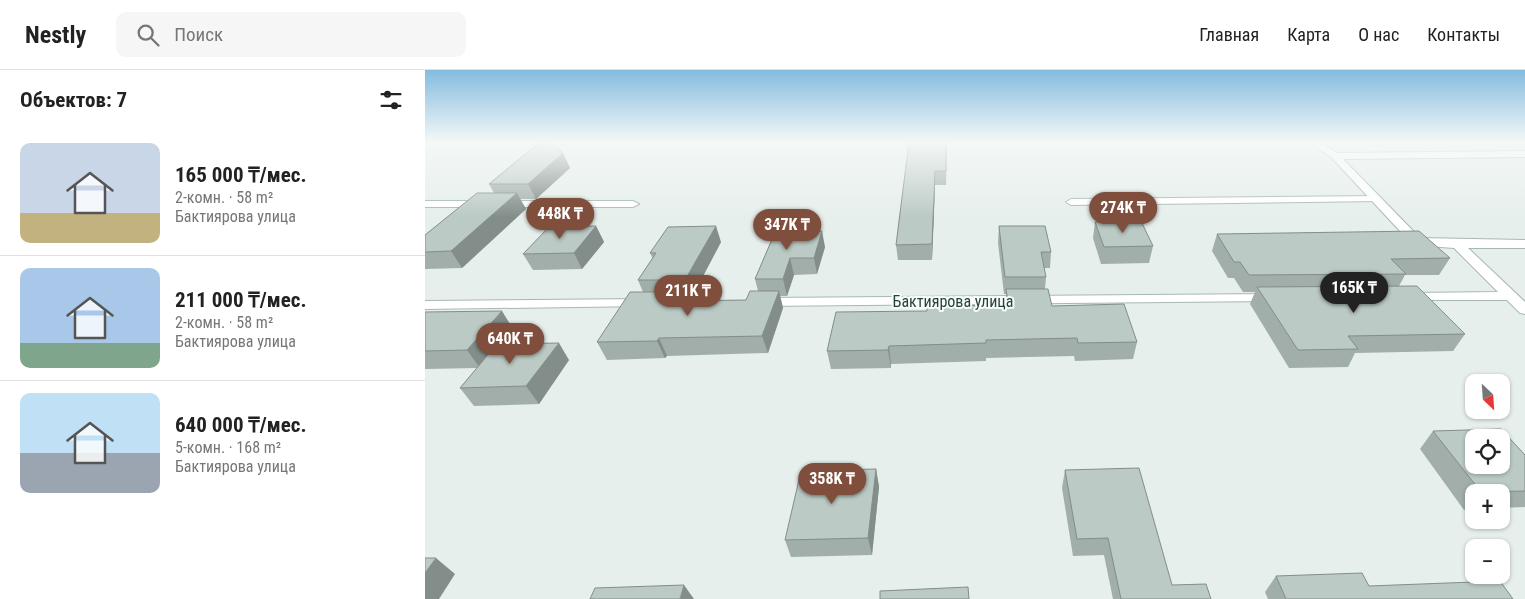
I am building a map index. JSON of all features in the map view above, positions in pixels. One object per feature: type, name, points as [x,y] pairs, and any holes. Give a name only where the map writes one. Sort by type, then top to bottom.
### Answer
[{"type":"street","points":[[1345,167],[1417,242],[1525,244]]},
{"type":"street","points":[[425,204],[633,204]]},
{"type":"street","points":[[1457,244],[1525,310]]},
{"type":"street","points":[[1401,297],[1511,296]]},
{"type":"street","name":"Бактиярова улица","points":[[744,303],[1281,298]]},
{"type":"street","points":[[425,305],[654,303]]},
{"type":"lane","points":[[1071,202],[1376,200]]},
{"type":"building","points":[[510,167],[548,167],[528,184],[489,184]]},
{"type":"building","points":[[906,167],[946,167],[946,171],[935,171],[932,244],[896,245]]},
{"type":"building","points":[[477,193],[517,193],[451,251],[425,252],[425,235]]},
{"type":"building","points":[[1141,221],[1153,246],[1104,247],[1095,222]]},
{"type":"building","points":[[779,223],[800,231],[822,231],[814,258],[790,258],[783,279],[755,279]]},
{"type":"building","points":[[596,226],[574,253],[523,254],[549,227]]},
{"type":"building","points":[[716,226],[685,280],[638,280],[656,253],[650,253],[668,227]]},
{"type":"building","points":[[999,226],[1045,226],[1051,252],[1041,252],[1046,277],[1005,277]]},
{"type":"building","points":[[1419,231],[1450,258],[1391,259],[1406,274],[1249,275],[1240,262],[1234,262],[1217,234]]},
{"type":"building","points":[[1417,286],[1465,334],[1348,336],[1358,349],[1298,350],[1257,287]]},
{"type":"building","points":[[1006,289],[1048,289],[1052,306],[1124,304],[1137,342],[1078,343],[1077,338],[986,340],[986,343],[889,346],[888,350],[827,351],[836,312],[927,311],[927,307],[996,305],[996,303],[1008,302]]},
{"type":"building","points":[[750,291],[779,291],[762,336],[659,338],[657,341],[597,342],[630,292],[679,292],[673,301],[746,300]]},
{"type":"building","points":[[502,311],[467,350],[425,351],[425,312]]},
{"type":"building","points":[[559,343],[526,386],[460,388],[497,344]]},
{"type":"building","points":[[1465,430],[1465,472],[1433,431]]},
{"type":"building","points":[[1510,439],[1525,455],[1525,491],[1510,491],[1510,484],[1475,484],[1467,474],[1510,474]]},
{"type":"building","points":[[1139,468],[1172,585],[1206,584],[1211,599],[1121,599],[1108,538],[1077,539],[1065,470]]},
{"type":"building","points":[[876,469],[868,538],[785,540],[801,471]]},
{"type":"building","points":[[425,558],[436,558],[425,573]]},
{"type":"building","points":[[1362,573],[1369,586],[1465,582],[1465,584],[1502,584],[1513,599],[1286,599],[1276,576]]},
{"type":"building","points":[[684,585],[680,599],[590,599],[595,588]]},
{"type":"building","points":[[968,587],[969,599],[880,599],[880,591]]}]
